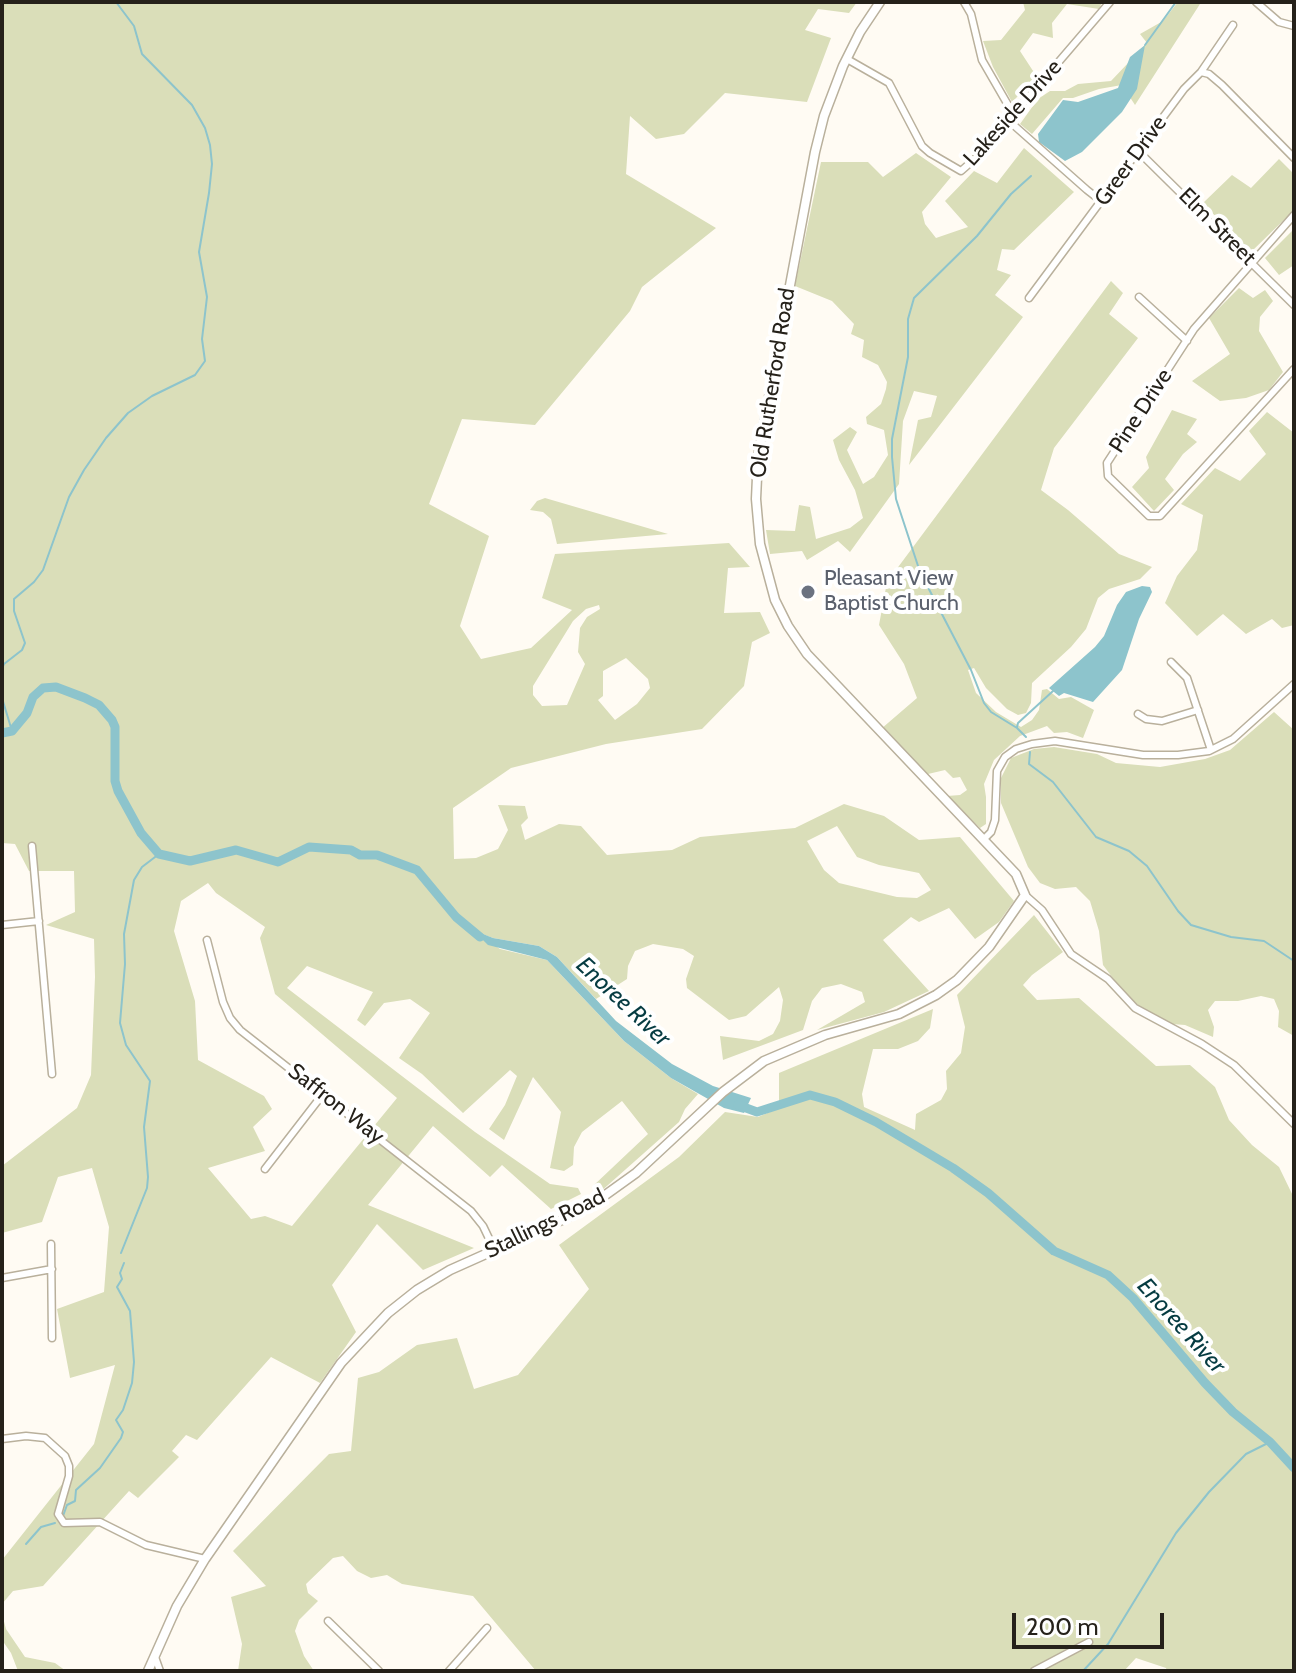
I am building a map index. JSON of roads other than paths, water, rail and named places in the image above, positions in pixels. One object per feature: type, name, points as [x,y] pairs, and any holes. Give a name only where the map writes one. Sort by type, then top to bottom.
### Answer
[{"type":"street","name":"Old Rutherford Road","points":[[880,2],[860,32],[830,98],[815,152],[762,429],[756,487],[762,554],[769,585],[781,614],[807,654],[1019,878],[1025,895]]},
{"type":"street","points":[[964,2],[971,14],[982,60],[1008,105],[1016,112]]},
{"type":"street","name":"Lakeside Drive","points":[[847,59],[889,83],[922,146],[956,170],[967,168],[1110,2]]},
{"type":"street","points":[[1256,2],[1279,22],[1294,26]]},
{"type":"street","name":"Greer Drive","points":[[1029,298],[1184,89],[1201,72],[1233,25]]},
{"type":"street","points":[[1201,72],[1209,74],[1222,85],[1294,158]]},
{"type":"street","points":[[1009,121],[1087,190],[1103,198]]},
{"type":"street","name":"Elm Street","points":[[1138,151],[1294,305]]},
{"type":"street","name":"Pine Drive","points":[[1294,215],[1201,320],[1106,465],[1108,476],[1152,517],[1163,514],[1294,369]]},
{"type":"street","points":[[1139,297],[1187,341]]},
{"type":"street","points":[[1171,662],[1187,678],[1211,750]]},
{"type":"street","points":[[983,841],[991,832],[995,820],[997,771],[1005,757],[1018,748],[1055,741],[1143,755],[1178,755],[1211,750],[1233,739],[1294,684]]},
{"type":"street","points":[[1138,714],[1146,719],[1162,721],[1198,710]]},
{"type":"street","points":[[32,846],[52,1074]]},
{"type":"street","points":[[1025,895],[1042,910],[1071,954],[1108,979],[1135,1008],[1234,1065],[1294,1124]]},
{"type":"street","name":"Stallings Road","points":[[148,1671],[177,1606],[205,1559],[341,1363],[362,1338],[417,1290],[450,1270],[597,1201],[636,1173],[734,1082],[764,1061],[825,1035],[899,1014],[936,995],[974,964],[1007,924],[1025,895]]},
{"type":"street","points":[[2,925],[39,921]]},
{"type":"street","name":"Saffron Way","points":[[207,940],[223,1002],[240,1030],[471,1211],[483,1226],[494,1249]]},
{"type":"street","points":[[265,1169],[323,1094]]},
{"type":"street","points":[[51,1244],[52,1338]]},
{"type":"street","points":[[2,1278],[52,1269]]},
{"type":"street","points":[[2,1439],[26,1436],[45,1438],[65,1456],[69,1476],[58,1514],[64,1523],[100,1522],[146,1545],[205,1559]]},
{"type":"street","points":[[328,1621],[379,1671]]},
{"type":"street","points":[[449,1671],[487,1628]]},
{"type":"street","points":[[1034,1671],[1089,1642]]},
{"type":"street","points":[[155,1657],[160,1671]]},
{"type":"water","points":[[1145,45],[1137,89],[1122,112],[1082,152],[1065,161],[1039,142],[1038,134],[1063,100],[1078,102],[1118,88],[1130,57]]},
{"type":"water","points":[[1142,586],[1150,587],[1152,592],[1139,619],[1122,670],[1093,702],[1064,693],[1059,696],[1049,688],[1104,636],[1126,592]]},
{"type":"water","points":[[473,930],[493,938],[539,946],[557,957],[616,1021],[672,1064],[713,1086],[751,1098],[744,1113],[724,1108],[671,1078],[624,1041],[547,960],[488,945]]},
{"type":"waterway","points":[[2,669],[25,643],[14,611],[14,599],[43,570],[69,497],[84,470],[128,413],[152,396],[195,375],[205,361],[202,339],[207,297],[199,252],[212,164],[210,145],[205,128],[192,105],[142,54],[134,26],[116,2]]},
{"type":"waterway","points":[[1145,45],[1176,2]]},
{"type":"waterway","points":[[1026,737],[991,712],[984,703],[971,670],[920,572],[896,499],[892,439],[908,357],[908,319],[914,298],[977,236],[1011,194],[1031,176]]},
{"type":"waterway","name":"Enoree River","points":[[2,733],[12,731],[27,713],[33,697],[43,688],[56,687],[85,698],[99,705],[112,720],[118,791],[141,833],[159,854],[190,861],[236,850],[278,862],[309,847],[377,855],[417,870],[456,917],[480,937]]},
{"type":"waterway","points":[[1017,727],[1053,691]]},
{"type":"waterway","points":[[2,698],[12,731]]},
{"type":"waterway","points":[[1030,752],[1029,764],[1053,782],[1096,837],[1129,851],[1147,866],[1191,925],[1231,937],[1264,941],[1294,961]]},
{"type":"waterway","points":[[121,1253],[147,1188],[144,1127],[150,1081],[126,1045],[120,1023],[124,934],[134,880],[142,867],[159,854]]},
{"type":"waterway","name":"Enoree River","points":[[738,1105],[757,1112],[810,1095],[835,1102],[876,1122],[953,1168],[988,1193],[1054,1251],[1108,1275],[1133,1298],[1205,1383],[1294,1468]]},
{"type":"waterway","points":[[63,1516],[67,1505],[75,1501],[76,1490],[100,1468],[123,1432],[116,1420],[123,1410],[132,1383],[134,1362],[130,1311],[117,1287],[122,1279],[120,1273],[124,1263]]},
{"type":"waterway","points":[[1083,1671],[1108,1644],[1176,1533],[1209,1492],[1246,1454],[1270,1442]]},
{"type":"waterway","points":[[26,1544],[41,1527],[55,1523]]},
{"type":"waterway","points":[[708,1671],[734,1671]]},
{"type":"place","name":"Pleasant View Baptist Church","points":[[808,592]]}]
